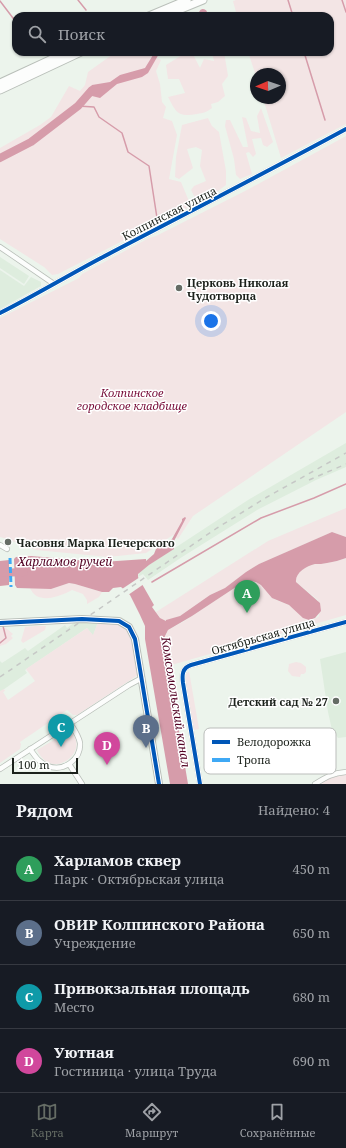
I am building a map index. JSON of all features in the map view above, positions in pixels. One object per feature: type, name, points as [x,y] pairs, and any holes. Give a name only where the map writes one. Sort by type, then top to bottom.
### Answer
[{"type":"main road","points":[[158,12],[187,0]]},
{"type":"main road","points":[[174,12],[203,0]]},
{"type":"main road","points":[[0,83],[58,56]]},
{"type":"main road","points":[[0,90],[72,56]]},
{"type":"street","name":"Колпинская улица","points":[[0,314],[101,258],[191,212],[346,129]]},
{"type":"street","points":[[0,246],[54,284]]},
{"type":"street","points":[[0,545],[7,549]]},
{"type":"street","points":[[0,623],[88,620],[119,621],[129,627],[135,639],[159,784]]},
{"type":"street","name":"Октябрьская улица","points":[[200,784],[183,683],[182,675],[185,669],[191,665],[346,622]]},
{"type":"street","points":[[0,769],[142,678]]},
{"type":"street","points":[[30,749],[38,759],[48,766],[55,768],[63,767],[69,764],[76,758],[80,743],[78,736],[70,723]]},
{"type":"street","points":[[69,764],[82,784]]},
{"type":"street","points":[[336,773],[346,772]]},
{"type":"street","points":[[315,784],[332,774]]},
{"type":"shaded area","points":[[0,257],[29,276],[24,284],[0,268]]},
{"type":"shaded area","points":[[0,270],[24,286],[31,277],[41,282],[41,286],[0,309]]},
{"type":"shaded area","points":[[346,443],[346,467],[316,480],[257,510],[148,580],[143,574],[138,577],[139,572],[149,565],[248,500]]},
{"type":"shaded area","points":[[75,622],[98,622],[93,636],[87,628],[25,670],[27,673],[0,692],[0,661],[2,663],[25,648],[28,651],[65,625],[67,628]]},
{"type":"shaded area","name":"Детский сад № 27","points":[[346,652],[346,737],[338,738],[336,735],[336,728],[332,728],[320,659]]},
{"type":"green space","points":[[236,0],[346,0],[346,124],[281,158],[265,104],[286,104],[286,68],[253,68],[249,56],[334,56],[334,12],[236,12],[233,1]]},
{"type":"green space","points":[[110,56],[152,56],[161,60],[156,71],[160,84],[162,102],[166,107],[163,118],[172,121],[177,135],[169,179],[181,182],[191,206],[58,274],[52,275],[44,267],[0,239],[0,148],[51,117],[69,86],[80,91],[85,85],[88,72]]},
{"type":"green space","points":[[181,56],[194,56],[200,68],[204,59],[214,61],[213,56],[225,56],[228,76],[222,84],[225,96],[218,102],[211,104],[212,108],[203,113],[186,115],[179,113],[176,111],[168,97],[185,93],[179,79],[168,79],[166,65]]},
{"type":"green space","points":[[261,108],[273,142],[267,147],[263,145],[261,138],[252,139],[256,154],[253,157],[249,152],[246,153],[252,174],[240,179],[236,175],[234,159],[225,126],[226,120],[230,120],[243,147],[248,147],[242,117],[246,118],[251,131],[260,133],[257,116]]},
{"type":"green space","points":[[208,118],[212,126],[219,132],[226,171],[226,185],[214,194],[196,200],[191,190],[194,186],[206,181],[200,166],[202,150],[196,147],[187,149],[193,168],[179,179],[175,177],[176,157],[182,125]]},
{"type":"green space","name":"Колпинское городское кладбище","points":[[346,136],[346,412],[193,516],[178,539],[173,535],[146,553],[108,557],[36,550],[15,542],[11,541],[11,543],[7,541],[7,539],[0,537],[0,318],[79,278],[82,274],[149,238],[156,236],[247,190]]},
{"type":"green space","points":[[346,508],[346,537],[332,532],[259,564],[225,588],[210,595],[180,616],[166,621],[161,619],[156,612],[268,541]]},
{"type":"green space","points":[[346,558],[346,615],[168,666],[164,640],[168,630],[183,622],[239,585],[250,582],[259,583],[265,588],[270,596],[288,605],[303,617],[311,620],[315,619],[319,616],[318,600],[296,582],[297,576],[301,570],[312,565]]},
{"type":"green space","points":[[69,583],[102,592],[99,597],[87,604],[87,600],[83,594],[72,590],[55,597],[43,598],[33,593],[30,588],[51,589]]},
{"type":"green space","points":[[98,622],[118,623],[125,627],[132,639],[138,675],[77,715],[73,715],[67,710],[20,742],[20,749],[0,763],[0,691],[4,689],[5,691],[3,692],[8,700],[35,681],[26,669],[87,628],[93,635]]},
{"type":"green space","points":[[46,626],[45,630],[23,643],[21,641],[25,627]]},
{"type":"green space","points":[[0,628],[6,628],[13,634],[11,636],[13,638],[6,644],[0,646]]},
{"type":"green space","points":[[296,662],[301,663],[306,667],[306,672],[301,674],[300,677],[292,676],[288,671],[289,664]]},
{"type":"green space","points":[[189,671],[199,729],[194,730],[185,679],[186,674]]},
{"type":"green space","points":[[69,731],[75,738],[76,746],[74,753],[68,760],[52,764],[44,760],[37,750]]},
{"type":"green space","points":[[105,739],[115,740],[113,751],[104,750]]},
{"type":"green space","points":[[346,774],[346,784],[320,784],[329,778]]},
{"type":"water","points":[[152,56],[158,56],[148,73],[142,77],[117,84],[100,98],[92,96],[89,97],[85,93],[92,85],[110,82],[120,75],[145,68]]},
{"type":"water","points":[[185,517],[186,518],[173,543],[174,549],[138,574],[138,577],[154,605],[152,607],[160,618],[166,621],[180,616],[210,595],[225,588],[259,564],[332,532],[346,537],[346,558],[312,565],[302,570],[297,576],[296,582],[320,603],[321,611],[315,618],[309,620],[303,618],[289,605],[272,598],[261,585],[250,581],[239,585],[168,630],[164,642],[188,784],[170,784],[145,639],[145,626],[130,595],[121,587],[113,588],[109,592],[102,592],[69,583],[51,589],[17,588],[15,585],[14,559],[16,557],[31,556],[102,562],[146,559],[146,561],[154,554],[156,549],[172,539],[182,519]]},
{"type":"water","points":[[9,560],[9,585],[0,586],[0,561]]},
{"type":"pier","points":[[140,577],[144,584],[128,595],[122,589]]},
{"type":"waterway","points":[[78,0],[86,10]]},
{"type":"waterway","points":[[288,0],[292,12]]},
{"type":"waterway","points":[[342,0],[346,12]]},
{"type":"waterway","points":[[0,1],[12,17]]},
{"type":"waterway","points":[[305,56],[325,120]]},
{"type":"waterway","points":[[0,158],[31,142],[78,106],[92,90],[95,89]]},
{"type":"waterway","points":[[78,106],[94,107],[99,117],[122,133],[128,152],[149,166],[157,218]]},
{"type":"waterway","points":[[152,582],[261,518],[346,484]]},
{"type":"waterway","name":"Харламов ручей","points":[[0,573],[24,572]]},
{"type":"waterway","points":[[0,643],[6,638],[3,626]]},
{"type":"railway","points":[[0,677],[217,528],[267,497],[346,453]]},
{"type":"railway","points":[[309,480],[346,464]]},
{"type":"marked path","points":[[10,558],[11,587]]},
{"type":"cycle path","points":[[0,313],[346,129]]},
{"type":"cycle path","points":[[0,623],[82,619],[119,621],[129,627],[135,639],[159,784]]},
{"type":"cycle path","points":[[200,784],[183,683],[184,670],[191,665],[346,622]]},
{"type":"place","name":"Церковь Николая Чудотворца","points":[[179,288]]},
{"type":"place","name":"Часовня Марка Печерского","points":[[8,542]]},
{"type":"place","name":"Харламов сквер","points":[[247,613]]},
{"type":"place","name":"Детский сад № 27","points":[[336,701]]},
{"type":"place","name":"Привокзальная площадь","points":[[61,747]]},
{"type":"place","name":"ОВИР Колпинского Района","points":[[146,748]]},
{"type":"place","name":"Уютная","points":[[107,765]]},
{"type":"water label","name":"Комсомольский канал","points":[[176,702]]}]
